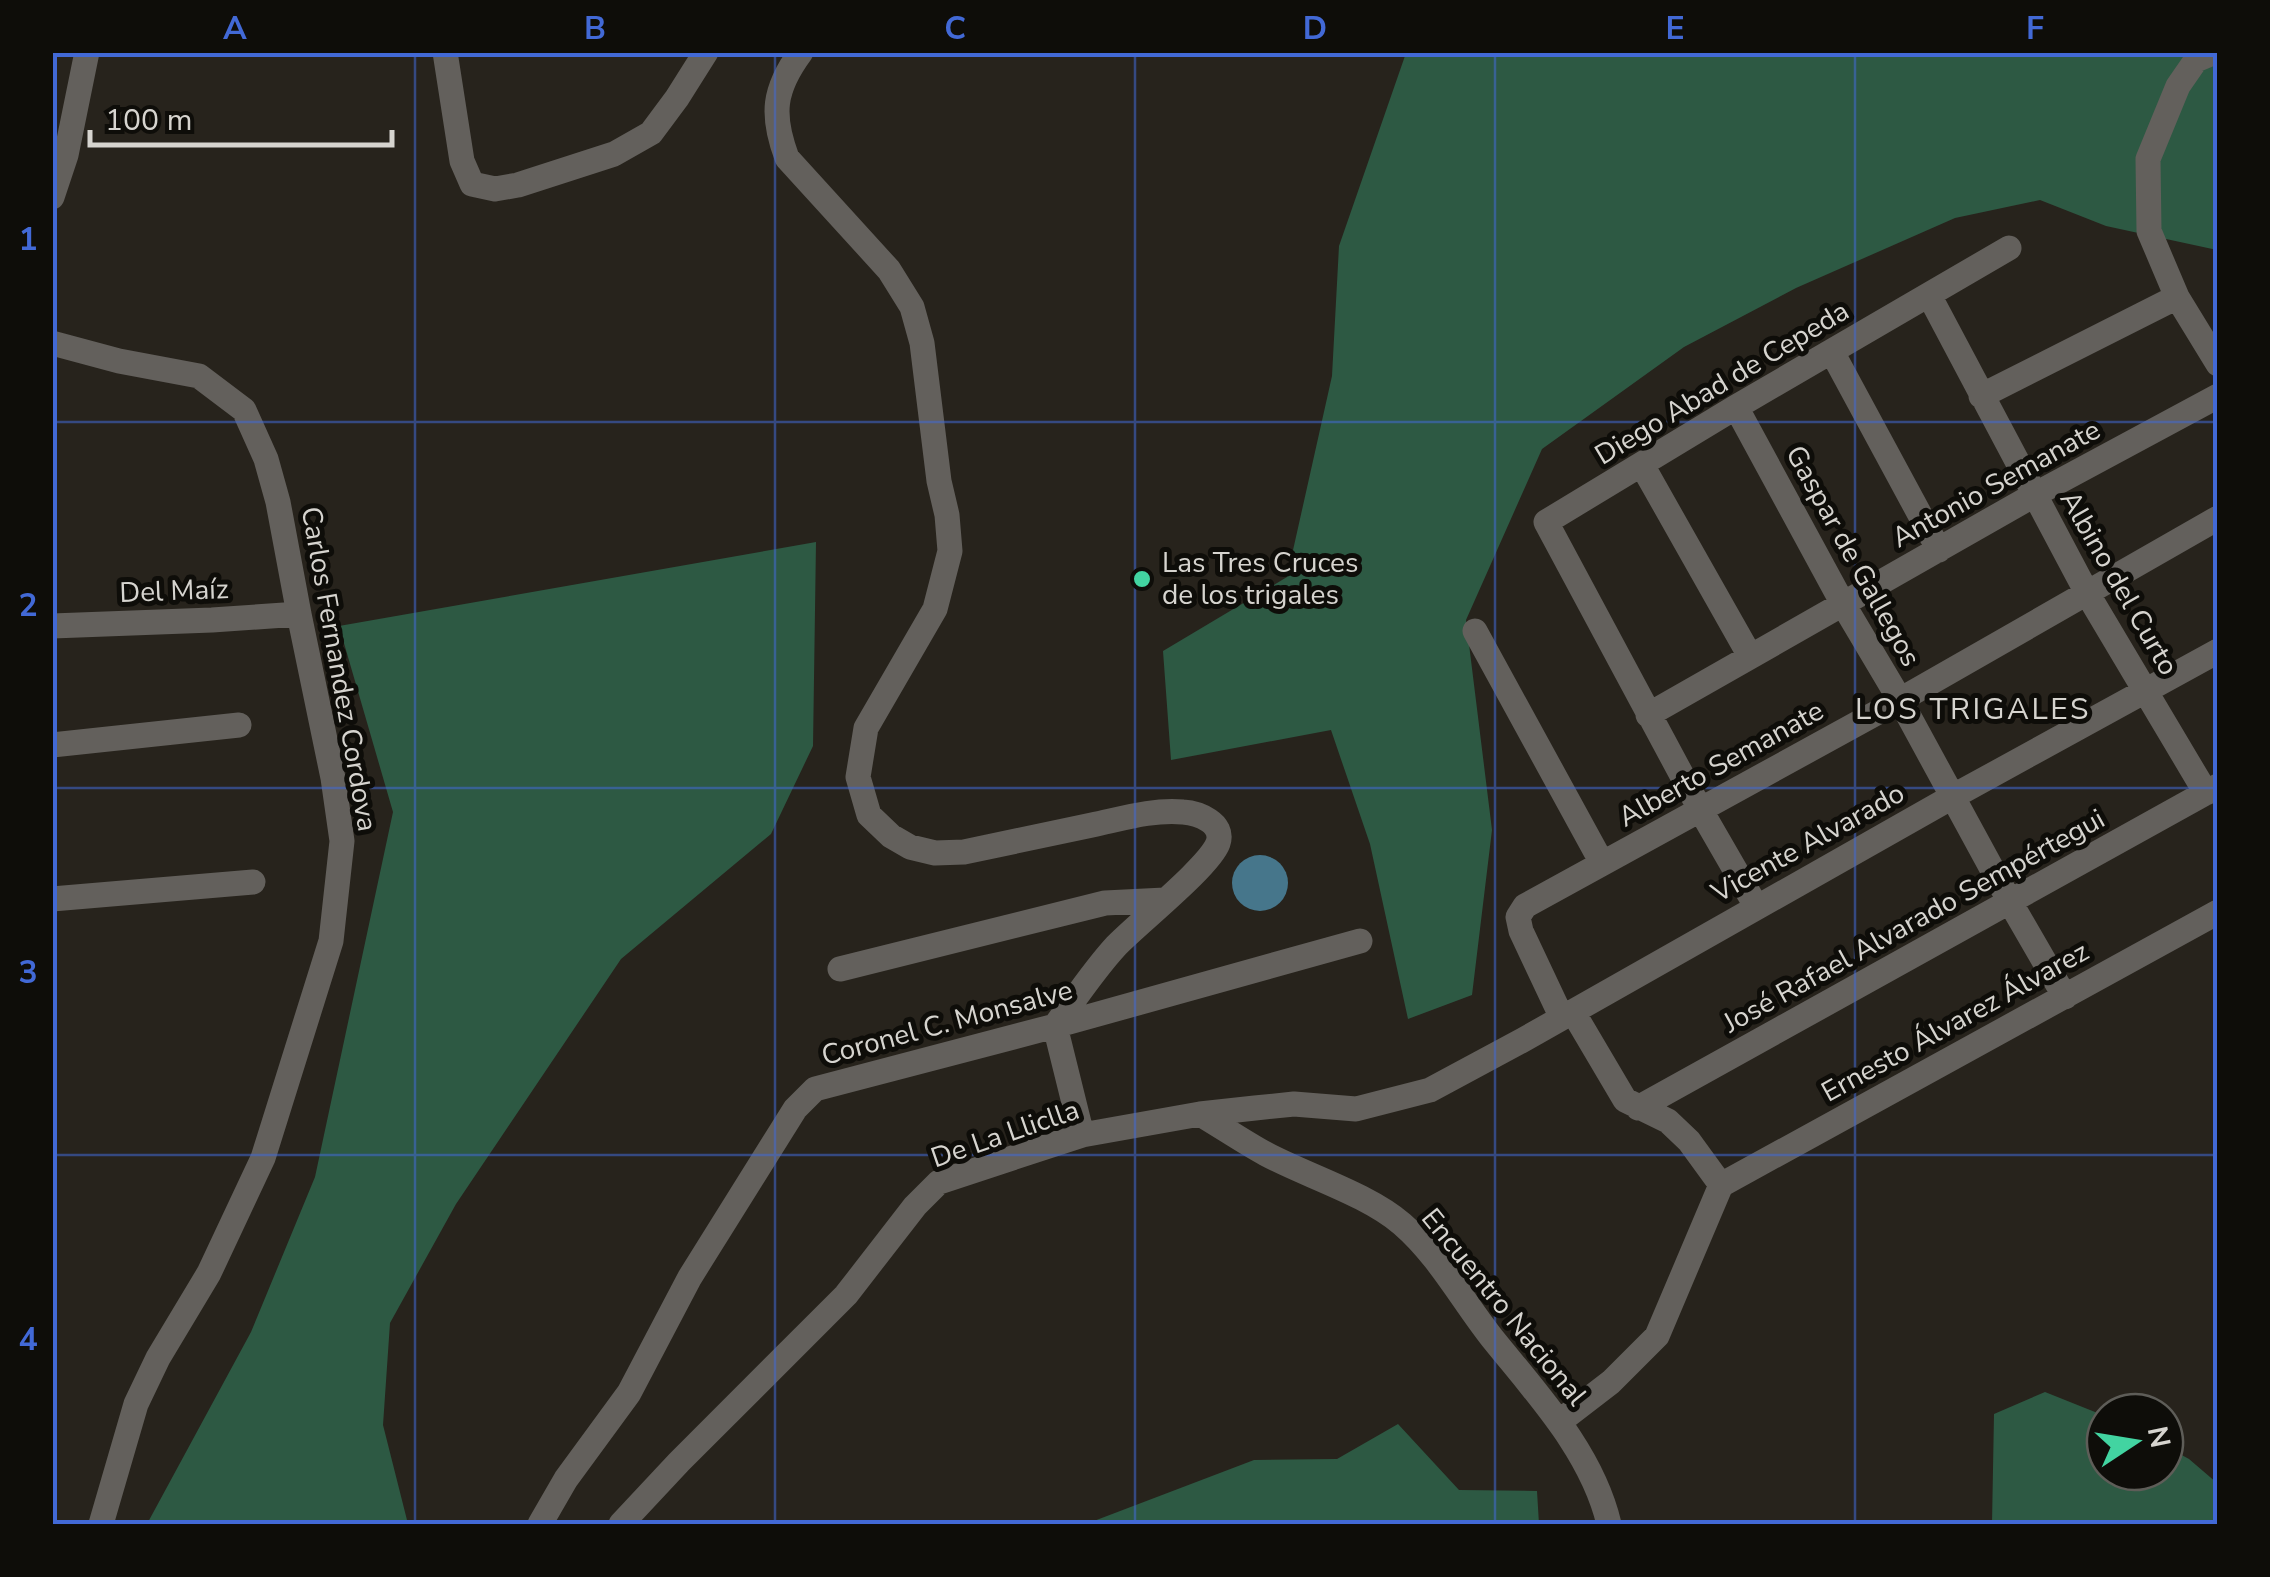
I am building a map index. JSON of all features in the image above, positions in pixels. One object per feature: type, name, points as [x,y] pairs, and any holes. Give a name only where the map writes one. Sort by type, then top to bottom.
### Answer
[{"type":"street","points":[[52,198],[66,155],[87,52]]},
{"type":"street","points":[[445,52],[462,161],[472,184],[495,190],[614,154],[650,133],[706,52]]},
{"type":"street","points":[[801,52],[788,70],[775,110],[780,137],[787,158],[889,270],[912,307],[922,344],[938,481],[947,514],[950,551],[934,609],[866,728],[858,777],[870,815],[891,836],[910,847],[936,853],[964,852],[1148,813],[1185,812],[1204,817],[1215,824],[1220,835],[1218,845],[1199,868],[1093,973],[1056,1026],[1082,1136]]},
{"type":"street","points":[[2215,52],[2196,60],[2178,86],[2148,159],[2149,231],[2178,297],[2218,364]]},
{"type":"street","name":"Diego Abad de Cepeda","points":[[1648,715],[1546,522],[2009,248]]},
{"type":"street","name":"Albino del Curto","points":[[1929,296],[2087,593],[2212,789]]},
{"type":"street","points":[[1981,396],[2178,297]]},
{"type":"street","name":"Carlos Fernandez Cordova","points":[[52,344],[200,376],[244,410],[266,458],[278,502],[342,841],[331,942],[263,1158],[209,1273],[158,1358],[136,1404],[101,1524]]},
{"type":"street","points":[[1832,352],[1939,550]]},
{"type":"street","name":"Antonio Semanate","points":[[1648,715],[2034,495],[2218,396]]},
{"type":"street","name":"Gaspar de Gallegos","points":[[1736,408],[2065,997]]},
{"type":"street","points":[[1642,465],[1750,656]]},
{"type":"street","name":"Alberto Semanate","points":[[1568,1015],[1522,931],[1518,917],[1525,906],[1900,700],[2218,518]]},
{"type":"street","name":"Del Maíz","points":[[52,626],[299,614]]},
{"type":"street","points":[[1474,631],[1602,864]]},
{"type":"street","name":"Vicente Alvarado","points":[[1430,1090],[2218,651]]},
{"type":"street","points":[[1648,715],[1756,906]]},
{"type":"street","points":[[52,744],[239,725]]},
{"type":"street","name":"José Rafael Alvarado Sempértegui","points":[[1638,1108],[2212,789]]},
{"type":"street","points":[[52,899],[253,882]]},
{"type":"street","points":[[840,968],[1105,903],[1165,900]]},
{"type":"street","points":[[1105,903],[1120,916],[1124,928],[1122,941]]},
{"type":"street","name":"Ernesto Álvarez Álvarez","points":[[1721,1185],[2218,912]]},
{"type":"street","name":"Coronel C. Monsalve","points":[[540,1524],[566,1479],[629,1393],[690,1277],[795,1110],[815,1089],[1360,942]]},
{"type":"street","points":[[1559,1422],[1611,1382],[1657,1336],[1721,1185],[1689,1141],[1668,1121],[1624,1100],[1568,1015]]},
{"type":"street","name":"De La Lliclla","points":[[621,1524],[846,1295],[915,1206],[939,1182],[1082,1136],[1200,1114],[1294,1104],[1356,1109],[1430,1090]]},
{"type":"street","name":"Encuentro Nacional","points":[[1200,1114],[1266,1154],[1359,1197],[1400,1222],[1435,1258],[1559,1422],[1604,1502],[1608,1524]]},
{"type":"green space","points":[[1406,53],[2217,53],[2217,250],[2106,226],[2040,200],[1955,218],[1796,288],[1684,347],[1542,449],[1466,620],[1492,830],[1472,995],[1408,1019],[1370,844],[1331,730],[1171,760],[1163,651],[1287,577],[1332,376],[1339,246]]},
{"type":"green space","points":[[816,542],[813,746],[771,834],[621,959],[456,1204],[390,1323],[383,1425],[408,1524],[147,1524],[251,1332],[315,1177],[393,812],[339,626]]},
{"type":"green space","points":[[2045,1392],[2085,1408],[2085,1492],[2185,1492],[2185,1457],[2217,1483],[2217,1524],[1992,1524],[1994,1414]]},
{"type":"green space","points":[[1398,1424],[1459,1490],[1537,1491],[1539,1524],[1086,1524],[1254,1460],[1337,1459]]},
{"type":"water","points":[[1260,855],[1280,863],[1288,883],[1280,903],[1260,911],[1240,903],[1232,883],[1240,863]]},
{"type":"place","name":"Las Tres Cruces de los trigales","points":[[1142,579]]},
{"type":"district","name":"LOS TRIGALES","points":[[1973,709]]}]
